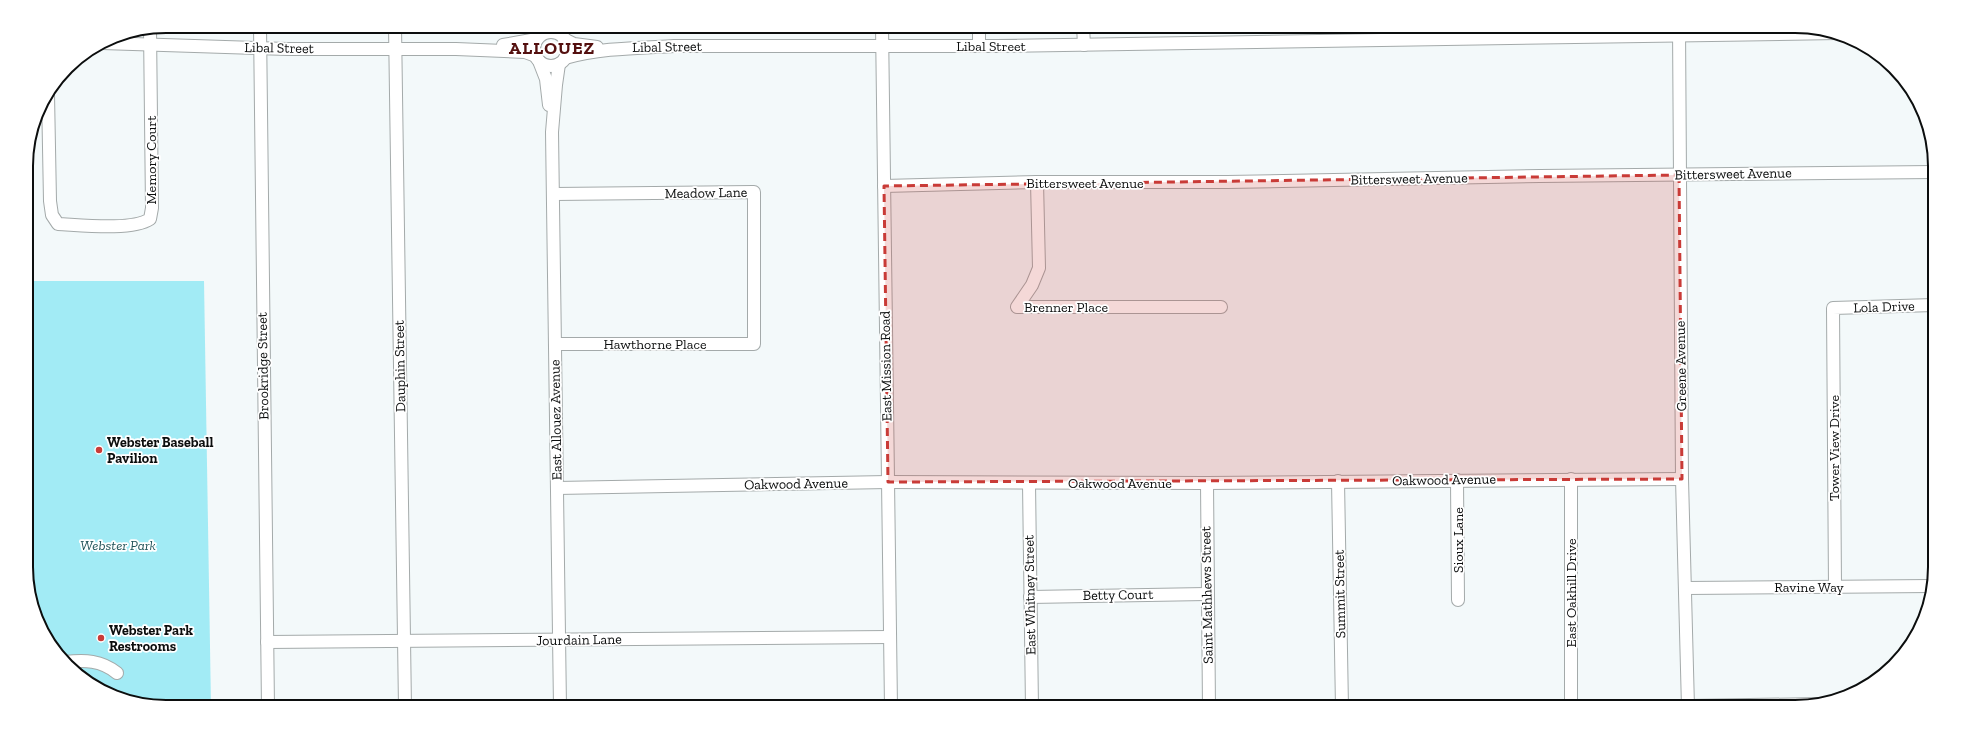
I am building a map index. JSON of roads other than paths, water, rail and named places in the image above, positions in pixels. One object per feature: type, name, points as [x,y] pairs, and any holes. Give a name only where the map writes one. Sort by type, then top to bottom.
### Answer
[{"type":"street","name":"Brookridge Street","points":[[260,33],[268,700]]},
{"type":"street","name":"Dauphin Street","points":[[395,33],[404,700]]},
{"type":"street","name":"Libal Street","points":[[456,49],[522,43],[543,33]]},
{"type":"street","points":[[543,33],[535,44],[538,58],[549,66],[562,61],[568,48],[561,33]]},
{"type":"street","name":"Libal Street","points":[[561,33],[574,44],[624,48],[1084,45],[1560,33]]},
{"type":"street","name":"East Mission Road","points":[[882,33],[891,700]]},
{"type":"street","points":[[979,33],[979,46]]},
{"type":"street","points":[[1083,33],[1084,45]]},
{"type":"street","name":"Greene Avenue","points":[[1679,33],[1682,479],[1688,700]]},
{"type":"street","points":[[150,34],[150,45]]},
{"type":"street","name":"Libal Street","points":[[114,44],[260,48],[456,49],[525,52],[538,58]]},
{"type":"street","name":"Memory Court","points":[[48,105],[50,201],[52,215],[58,224],[103,226],[142,224],[150,219],[152,208],[150,45]]},
{"type":"street","name":"Libal Street","points":[[562,61],[586,53],[624,48]]},
{"type":"street","name":"East Allouez Avenue","points":[[538,58],[546,79],[552,132],[560,700]]},
{"type":"street","name":"East Allouez Avenue","points":[[552,132],[556,84],[562,61]]},
{"type":"street","name":"Bittersweet Avenue","points":[[884,186],[1036,182],[1227,182],[1928,172]]},
{"type":"street","name":"Brenner Place","points":[[1036,182],[1040,268],[1032,285],[1017,308],[1221,307]]},
{"type":"street","name":"Meadow Lane","points":[[554,194],[754,192],[754,344]]},
{"type":"street","name":"Lola Drive","points":[[1833,308],[1928,305]]},
{"type":"street","name":"Tower View Drive","points":[[1833,308],[1835,587]]},
{"type":"street","name":"Hawthorne Place","points":[[555,344],[754,344]]},
{"type":"street","name":"East Oakhill Drive","points":[[1571,479],[1571,700]]},
{"type":"street","name":"Oakwood Avenue","points":[[557,488],[888,482],[1207,483],[1682,479]]},
{"type":"street","name":"Sioux Lane","points":[[1457,480],[1458,600]]},
{"type":"street","name":"Summit Street","points":[[1338,481],[1342,700]]},
{"type":"street","name":"East Whitney Street","points":[[1029,483],[1032,700]]},
{"type":"street","name":"Saint Mathhews Street","points":[[1207,483],[1206,594],[1209,700]]},
{"type":"street","name":"Ravine Way","points":[[1686,588],[1926,586]]},
{"type":"street","name":"Betty Court","points":[[1030,597],[1206,594]]},
{"type":"street","name":"Jourdain Lane","points":[[267,642],[890,636]]},
{"type":"street","points":[[73,662],[93,661],[103,663],[117,673]]},
{"type":"place","name":"Webster Baseball Pavilion","points":[[99,450]]},
{"type":"place","name":"Webster Park Restrooms","points":[[101,638]]},
{"type":"district","name":"ALLOUEZ","points":[[552,48]]},
{"type":"park label","name":"Webster Park","points":[[118,545]]}]
